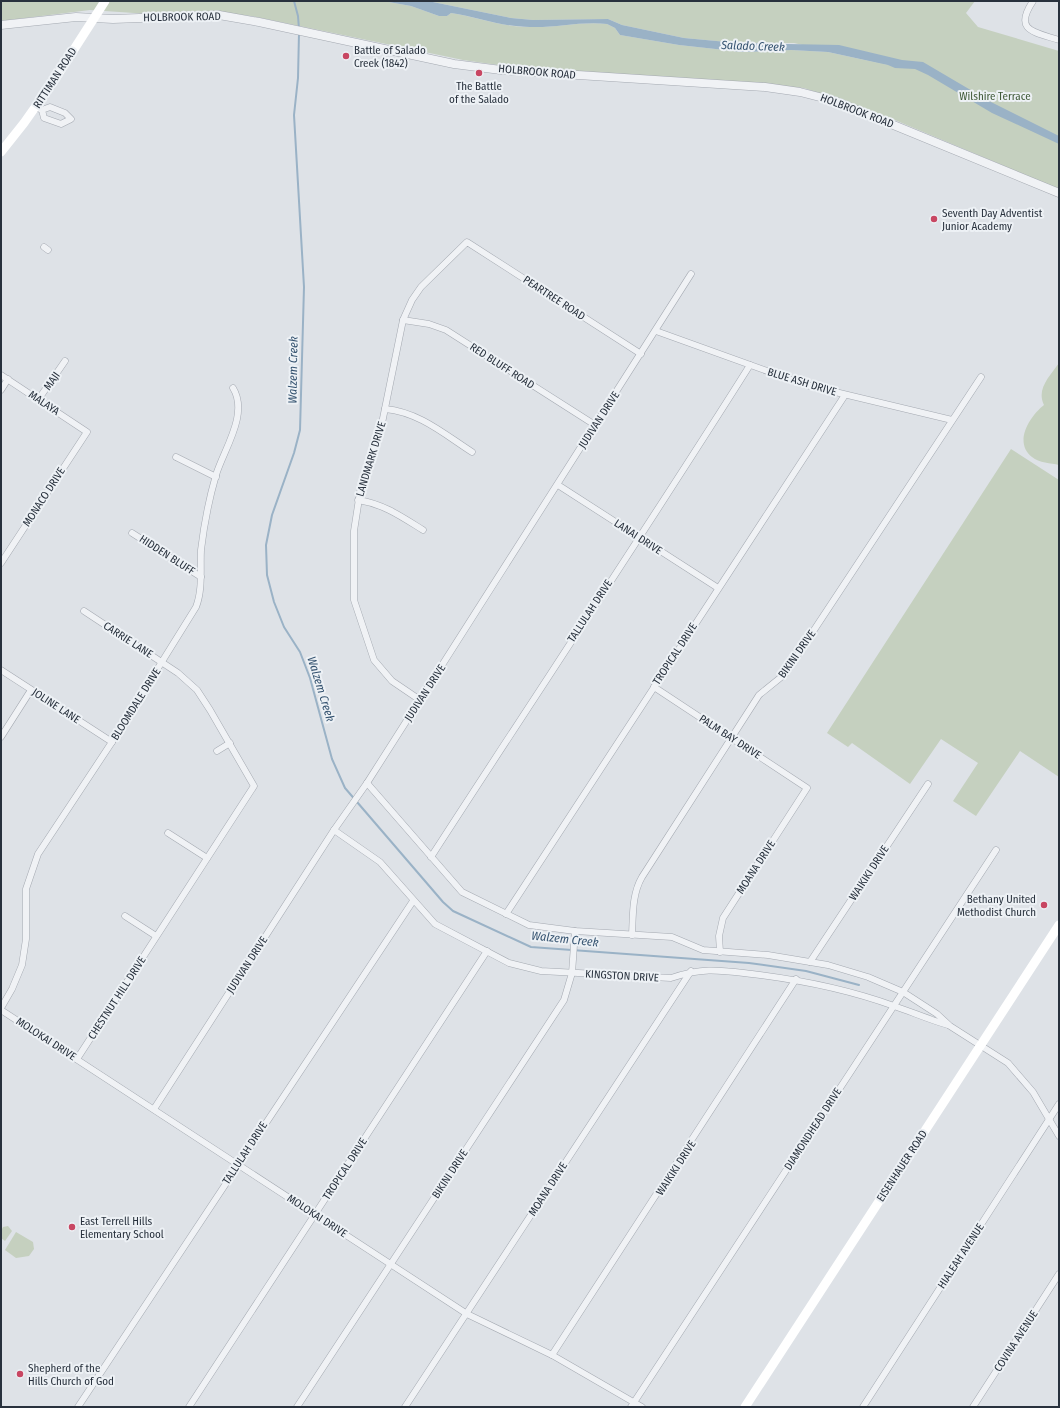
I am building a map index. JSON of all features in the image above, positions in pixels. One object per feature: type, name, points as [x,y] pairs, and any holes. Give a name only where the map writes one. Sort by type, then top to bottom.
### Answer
[{"type":"main road","name":"RITTIMAN ROAD","points":[[1,152],[39,109],[55,79],[105,1]]},
{"type":"main road","name":"EISENHAUER ROAD","points":[[746,1407],[1059,925]]},
{"type":"street","points":[[1033,1],[1025,13],[1025,25],[1029,29],[1059,40]]},
{"type":"street","name":"HOLBROOK ROAD","points":[[1,25],[76,17],[113,19],[219,15],[278,26],[454,64],[501,70],[765,87],[800,92],[835,101],[1059,193]]},
{"type":"street","name":"LANDMARK DRIVE","points":[[420,700],[392,681],[378,666],[356,607],[352,544],[358,500],[363,479],[377,445],[403,320],[420,286],[467,242]]},
{"type":"street","name":"PEARTREE ROAD","points":[[467,242],[641,354]]},
{"type":"street","name":"JUDIVAN DRIVE","points":[[154,1110],[334,830],[360,794],[691,274]]},
{"type":"street","name":"RED BLUFF ROAD","points":[[403,320],[429,324],[446,330],[596,425]]},
{"type":"street","name":"BLUE ASH DRIVE","points":[[656,331],[806,385],[952,420]]},
{"type":"street","name":"MAJI","points":[[38,400],[65,361]]},
{"type":"street","name":"TALLULAH DRIVE","points":[[431,857],[638,537],[679,477],[750,365]]},
{"type":"street","name":"MALAYA","points":[[1,375],[87,432]]},
{"type":"street","name":"BIKINI DRIVE","points":[[632,935],[636,886],[759,695],[785,674],[980,377]]},
{"type":"street","points":[[1,390],[8,379]]},
{"type":"street","name":"BLOOMDALE DRIVE","points":[[1,1009],[12,989],[22,965],[26,939],[26,895],[33,865],[65,811],[112,742],[199,600],[202,548],[216,477],[237,415],[236,394],[232,388]]},
{"type":"street","name":"TROPICAL DRIVE","points":[[506,914],[844,395]]},
{"type":"street","points":[[385,409],[408,412],[472,452]]},
{"type":"street","name":"MONACO DRIVE","points":[[1,563],[87,432]]},
{"type":"street","points":[[176,458],[216,477]]},
{"type":"street","name":"LANAI DRIVE","points":[[558,485],[718,588]]},
{"type":"street","points":[[358,500],[388,508],[423,530]]},
{"type":"street","name":"HIDDEN BLUFF","points":[[132,533],[201,578]]},
{"type":"street","name":"CARRIE LANE","points":[[84,611],[178,673],[197,690],[230,743],[254,786]]},
{"type":"street","name":"JOLINE LANE","points":[[1,670],[112,742]]},
{"type":"street","name":"PALM BAY DRIVE","points":[[654,687],[807,788]]},
{"type":"street","points":[[1,737],[31,690]]},
{"type":"street","points":[[217,751],[230,743]]},
{"type":"street","name":"KINGSTON DRIVE","points":[[367,783],[462,892],[529,925],[575,931],[672,937],[703,950],[768,955],[810,962],[868,977],[902,992],[937,1014],[950,1026],[982,1045],[1008,1063],[1018,1072],[1033,1092],[1059,1136]]},
{"type":"street","name":"WAIKIKI DRIVE","points":[[810,962],[928,784]]},
{"type":"street","name":"CHESTNUT HILL DRIVE","points":[[77,1059],[254,786]]},
{"type":"street","name":"MOANA DRIVE","points":[[720,952],[719,936],[724,918],[807,788]]},
{"type":"street","name":"KINGSTON DRIVE","points":[[334,830],[372,855],[413,901],[440,928],[502,960],[520,967],[541,971],[671,978],[691,972],[717,970],[796,979],[816,983],[894,1006],[950,1026]]},
{"type":"street","points":[[168,833],[207,858]]},
{"type":"street","name":"DIAMONDHEAD DRIVE","points":[[632,1405],[996,850]]},
{"type":"street","name":"TALLULAH DRIVE","points":[[78,1407],[413,901]]},
{"type":"street","points":[[125,916],[156,936]]},
{"type":"street","name":"BIKINI DRIVE","points":[[297,1407],[564,1000],[572,973],[575,931]]},
{"type":"street","name":"TROPICAL DRIVE","points":[[189,1407],[487,951]]},
{"type":"street","name":"MOANA DRIVE","points":[[405,1407],[691,972]]},
{"type":"street","name":"WAIKIKI DRIVE","points":[[552,1355],[796,979]]},
{"type":"street","name":"MOLOKAI DRIVE","points":[[1,1009],[467,1314],[552,1355],[632,1405],[642,1407]]},
{"type":"street","name":"HIALEAH AVENUE","points":[[863,1407],[1059,1104]]},
{"type":"street","name":"COVINA AVENUE","points":[[974,1407],[1059,1274]]},
{"type":"green space","name":"Wilshire Terrace","points":[[1,1],[383,1],[411,6],[439,16],[447,16],[451,13],[520,27],[588,23],[607,24],[615,28],[620,35],[679,45],[743,52],[791,50],[828,52],[888,65],[794,43],[738,43],[684,38],[622,25],[608,19],[533,20],[511,18],[428,1],[975,1],[966,13],[978,27],[1059,51],[1059,189],[890,118],[804,88],[498,65],[463,60],[251,16],[218,12],[149,14],[90,10],[1,21]]},
{"type":"green space","points":[[1059,363],[1059,465],[1042,462],[1032,457],[1026,451],[1024,437],[1029,422],[1044,405],[1042,399],[1043,388]]},
{"type":"green space","points":[[1011,449],[1059,480],[1059,777],[1020,751],[976,816],[953,801],[978,763],[941,739],[910,784],[852,743],[848,747],[827,733]]},
{"type":"green space","points":[[8,1226],[12,1231],[5,1241],[1,1238],[1,1231],[3,1227]]},
{"type":"green space","points":[[16,1232],[33,1242],[34,1249],[29,1256],[16,1258],[5,1250]]},
{"type":"water","name":"Salado Creek","points":[[383,1],[428,1],[511,18],[533,20],[608,19],[622,25],[684,38],[738,43],[839,45],[902,60],[923,62],[991,102],[1059,136],[1059,144],[992,113],[928,75],[915,69],[895,68],[888,65],[828,52],[791,50],[743,52],[679,45],[620,35],[615,28],[607,24],[588,23],[520,27],[451,13],[447,16],[439,16],[411,6]]},
{"type":"waterway","name":"Walzem Creek","points":[[294,1],[298,16],[299,29]]},
{"type":"waterway","name":"Walzem Creek","points":[[299,33],[298,78],[294,115],[304,287],[300,430],[294,453],[272,515],[266,545],[267,575],[274,602],[284,627],[300,652],[310,678],[332,759],[345,788],[443,902],[453,911],[531,947],[749,963],[806,971],[859,985]]},
{"type":"place","name":"Battle of Salado Creek (1842)","points":[[346,56]]},
{"type":"place","name":"The Battle of the Salado","points":[[479,73]]},
{"type":"place","name":"Seventh Day Adventist Junior Academy","points":[[934,219]]},
{"type":"place","name":"Bethany United Methodist Church","points":[[1044,905]]},
{"type":"place","name":"East Terrell Hills Elementary School","points":[[72,1227]]},
{"type":"place","name":"Shepherd of the Hills Church of God","points":[[20,1374]]}]
